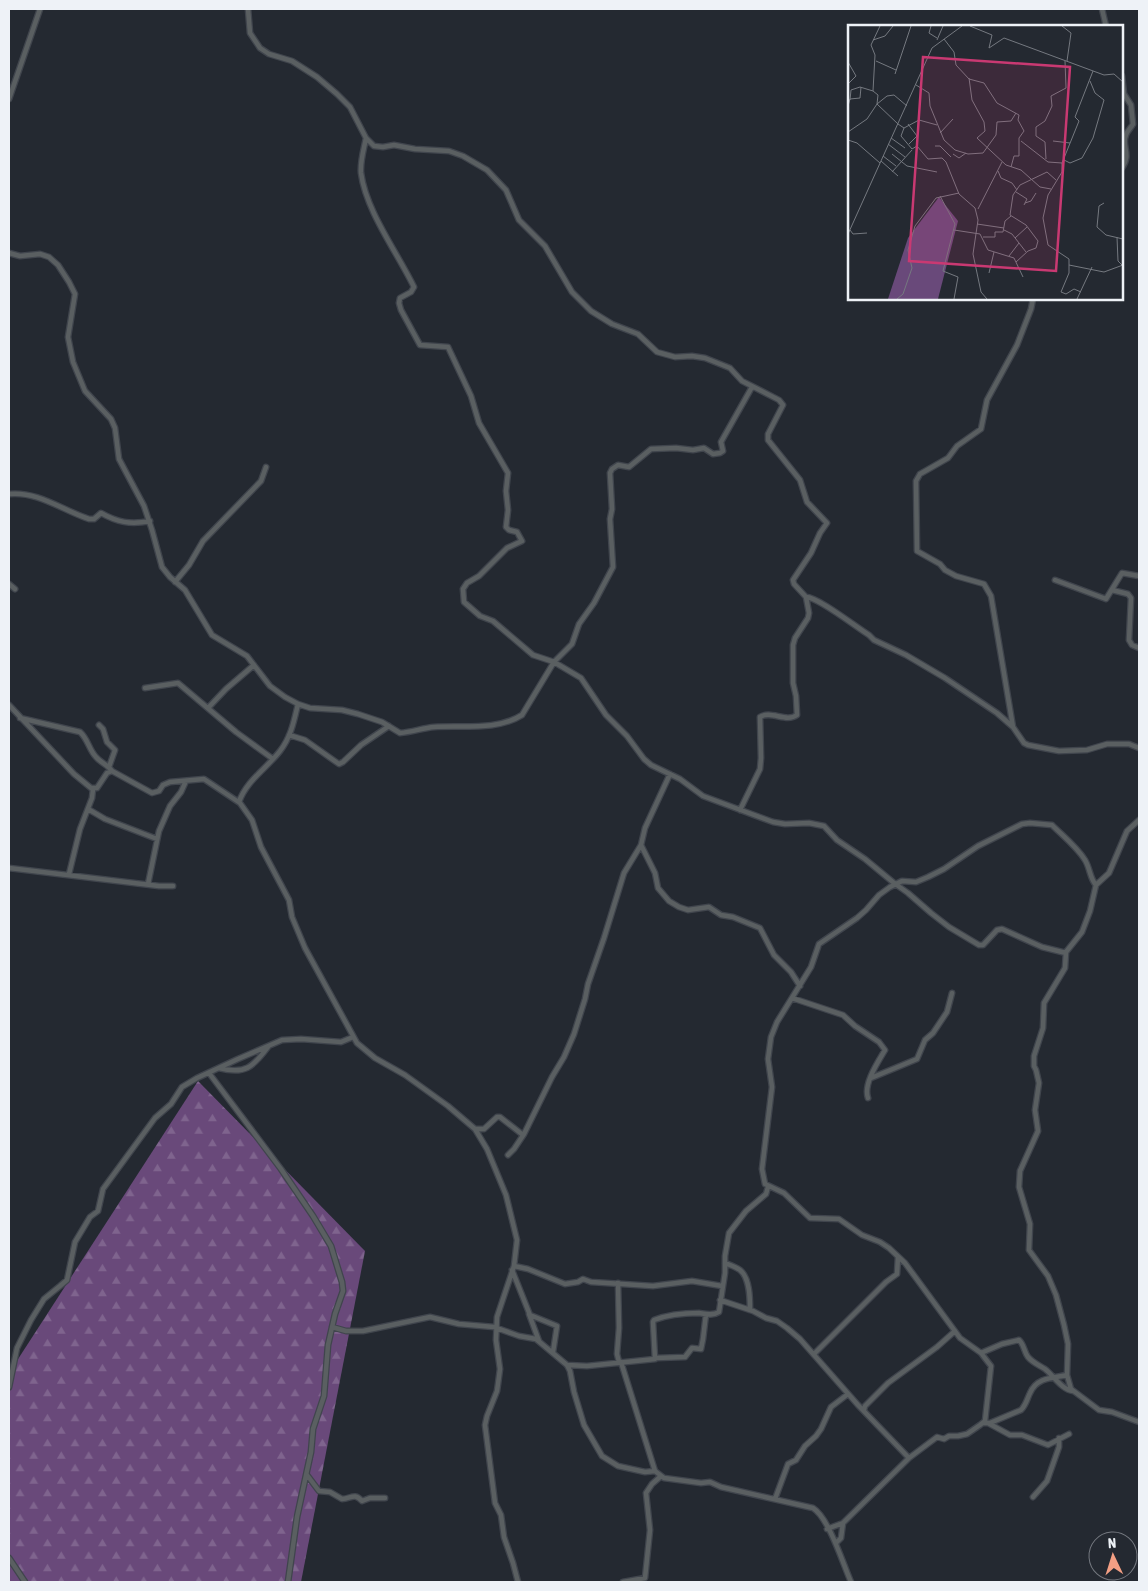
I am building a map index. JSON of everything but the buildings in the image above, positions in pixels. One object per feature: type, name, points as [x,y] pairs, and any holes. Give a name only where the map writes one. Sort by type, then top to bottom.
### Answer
[{"type":"street","points":[[9,99],[40,9]]},
{"type":"street","points":[[248,9],[250,32],[260,48],[269,54],[292,61],[317,77],[337,94],[350,107],[368,142],[377,147],[398,145],[415,149],[448,151],[463,156],[481,166],[506,190],[519,220],[545,246],[568,287],[592,311],[612,324],[638,334],[657,352],[675,357],[692,356],[709,359],[730,368],[742,381],[779,400],[783,405],[768,434],[768,438],[800,480],[807,502],[827,523],[811,553],[793,580],[794,584],[806,597],[809,616],[792,645],[793,683],[797,715],[791,718],[765,715],[760,718],[762,758],[760,769],[740,810]]},
{"type":"street","points":[[1102,9],[1106,25]]},
{"type":"street","points":[[1123,85],[1124,94],[1131,105],[1133,124],[1125,137],[1127,156],[1123,166]]},
{"type":"street","points":[[366,138],[361,166],[364,185],[378,222],[414,287],[411,292],[400,298],[401,310],[420,344],[448,346],[471,396],[479,423],[508,473],[506,527],[517,532],[522,541],[507,548],[479,576],[467,583],[463,589],[462,600],[480,616],[493,621],[533,655],[554,662],[577,675],[584,682],[606,715],[627,736],[644,759],[651,765],[680,779],[703,796],[780,824],[809,823],[824,826],[837,840],[865,859],[919,904],[949,927],[979,945],[983,945],[996,930],[1002,928],[1042,947],[1066,953]]},
{"type":"street","points":[[9,253],[23,256],[40,254],[50,257],[58,265],[74,291],[68,342],[75,367],[85,391],[114,425],[119,459],[142,501],[150,521],[161,563],[170,577],[190,598],[212,635],[247,656],[270,686],[298,704],[310,708],[342,710],[358,714],[389,726],[401,733],[435,727],[492,724],[515,719],[525,712],[554,662],[572,644],[579,624],[594,603],[613,567],[610,519],[612,509],[610,473],[612,469],[618,465],[629,467],[652,449],[693,450],[704,448],[712,454],[720,453],[723,451],[721,442],[752,387]]},
{"type":"street","points":[[1013,727],[1009,694],[1002,670],[995,610],[991,596],[984,584],[956,576],[917,551],[916,483],[920,474],[948,458],[957,446],[981,429],[987,400],[1016,345],[1033,300]]},
{"type":"street","points":[[176,582],[189,565],[202,541],[251,493],[260,481],[266,467]]},
{"type":"street","points":[[9,494],[20,493],[35,496],[88,519],[94,519],[101,513],[113,521],[130,523],[150,521]]},
{"type":"street","points":[[1055,580],[1105,599],[1122,573],[1139,576]]},
{"type":"street","points":[[9,584],[15,589]]},
{"type":"street","points":[[1112,590],[1128,594],[1131,597],[1132,603],[1128,626],[1129,640],[1132,645],[1139,648]]},
{"type":"street","points":[[806,597],[821,602],[874,640],[906,655],[962,689],[1003,717],[1026,744],[1046,749],[1076,751],[1107,744],[1129,744],[1139,747],[1139,754]]},
{"type":"street","points":[[208,708],[226,689],[254,665]]},
{"type":"street","points":[[145,688],[177,682],[249,742],[273,759]]},
{"type":"street","points":[[239,802],[249,786],[290,736],[298,704]]},
{"type":"street","points":[[9,705],[74,774],[94,789]]},
{"type":"street","points":[[20,718],[80,732],[85,736],[97,759],[152,793],[159,791],[165,783],[205,779],[239,802],[252,820],[261,847],[289,900],[292,917],[305,948],[353,1037],[365,1051],[405,1075],[448,1106],[475,1130],[491,1156],[514,1220],[517,1240],[513,1268],[498,1314],[496,1350],[500,1369],[498,1392],[486,1416],[485,1425],[495,1503],[501,1515],[504,1537],[518,1582]]},
{"type":"street","points":[[69,874],[80,829],[94,789],[111,769],[115,750],[108,742],[99,725]]},
{"type":"street","points":[[290,736],[305,740],[339,764],[361,745],[389,726]]},
{"type":"street","points":[[508,1155],[523,1135],[574,1034],[624,873],[641,844],[645,828],[670,774]]},
{"type":"street","points":[[148,884],[157,839],[170,806],[181,792],[186,781]]},
{"type":"street","points":[[88,809],[105,819],[157,839]]},
{"type":"street","points":[[1073,1391],[1067,1375],[1068,1344],[1056,1295],[1048,1276],[1029,1250],[1030,1224],[1018,1187],[1020,1171],[1038,1131],[1035,1110],[1039,1082],[1034,1066],[1034,1056],[1043,1028],[1044,1006],[1065,968],[1066,953],[1082,932],[1090,911],[1096,885],[1111,870],[1128,829],[1139,820]]},
{"type":"street","points":[[985,1423],[990,1364],[981,1353],[966,1343],[955,1331],[905,1263],[886,1246],[862,1235],[839,1219],[810,1218],[784,1193],[768,1187],[764,1182],[762,1169],[772,1087],[768,1058],[769,1050],[774,1027],[811,968],[818,944],[857,918],[880,895],[895,884],[902,881],[919,881],[928,878],[978,846],[1022,824],[1029,823],[1052,825],[1083,857],[1089,868],[1093,883],[1096,885]]},
{"type":"street","points":[[641,844],[655,873],[658,888],[669,901],[688,910],[709,907],[721,915],[733,917],[760,928],[774,956],[789,970],[800,986]]},
{"type":"street","points":[[9,868],[173,886]]},
{"type":"street","points":[[870,1079],[917,1059],[925,1040],[933,1033],[947,1012],[952,993]]},
{"type":"street","points":[[792,998],[843,1015],[855,1026],[870,1034],[879,1042],[885,1050],[875,1066],[867,1087],[868,1098]]},
{"type":"street","points":[[9,1387],[17,1348],[44,1299],[66,1280],[75,1242],[90,1218],[98,1211],[103,1189],[155,1118],[171,1104],[182,1087],[219,1068],[285,1040],[301,1039],[338,1042],[353,1037]]},
{"type":"street","points":[[219,1068],[229,1070],[248,1068],[257,1061],[269,1046]]},
{"type":"street","points":[[209,1073],[281,1169],[330,1246],[340,1276],[342,1291],[328,1345],[324,1396],[314,1420],[307,1475],[297,1517],[288,1582]]},
{"type":"street","points":[[475,1130],[484,1129],[497,1117],[500,1117],[523,1135]]},
{"type":"street","points":[[656,1358],[654,1320],[669,1316],[713,1315],[719,1312],[729,1233],[746,1211],[767,1192],[768,1187]]},
{"type":"street","points":[[814,1354],[886,1282],[897,1274],[898,1257]]},
{"type":"street","points":[[725,1263],[740,1270],[744,1275],[750,1293],[750,1310]]},
{"type":"street","points":[[513,1268],[528,1269],[565,1284],[578,1282],[583,1279],[591,1282],[653,1286],[692,1281],[722,1286]]},
{"type":"street","points":[[513,1268],[539,1341]]},
{"type":"street","points":[[618,1283],[619,1328],[617,1354],[654,1471],[660,1477],[712,1483],[816,1510],[836,1543],[851,1582]]},
{"type":"street","points":[[720,1300],[750,1310],[782,1324],[800,1339],[848,1394],[910,1458]]},
{"type":"street","points":[[529,1314],[557,1326],[553,1352]]},
{"type":"street","points":[[567,1365],[586,1366],[656,1358],[686,1357],[692,1348],[701,1349],[704,1339],[706,1314]]},
{"type":"street","points":[[332,1327],[340,1331],[363,1331],[430,1318],[458,1324],[497,1328],[539,1341],[567,1365],[584,1425],[602,1456],[618,1466],[641,1471],[654,1471]]},
{"type":"street","points":[[863,1408],[893,1378],[937,1347],[955,1331]]},
{"type":"street","points":[[981,1353],[1002,1344],[1019,1340],[1030,1359],[1045,1369],[1066,1389],[1073,1391],[1099,1410],[1112,1412],[1139,1422]]},
{"type":"street","points":[[827,1529],[843,1523],[910,1458],[937,1437],[944,1439],[949,1436],[963,1435],[985,1423],[1021,1410],[1034,1385],[1043,1379],[1067,1375]]},
{"type":"street","points":[[775,1499],[788,1464],[796,1460],[805,1446],[821,1430],[831,1407],[848,1394]]},
{"type":"street","points":[[985,1423],[1010,1435],[1022,1436],[1048,1444],[1069,1434]]},
{"type":"street","points":[[1033,1497],[1047,1481],[1059,1438]]},
{"type":"street","points":[[307,1475],[319,1491],[330,1492],[342,1499],[355,1496],[359,1497],[362,1501],[370,1498],[386,1498]]},
{"type":"street","points":[[623,1582],[645,1578],[650,1530],[646,1493],[660,1477]]},
{"type":"street","points":[[836,1543],[840,1538],[843,1523]]},
{"type":"street","points":[[9,1558],[25,1582]]},
{"type":"green space","points":[[198,1081],[365,1251],[301,1582],[9,1582],[9,1373]]}]
